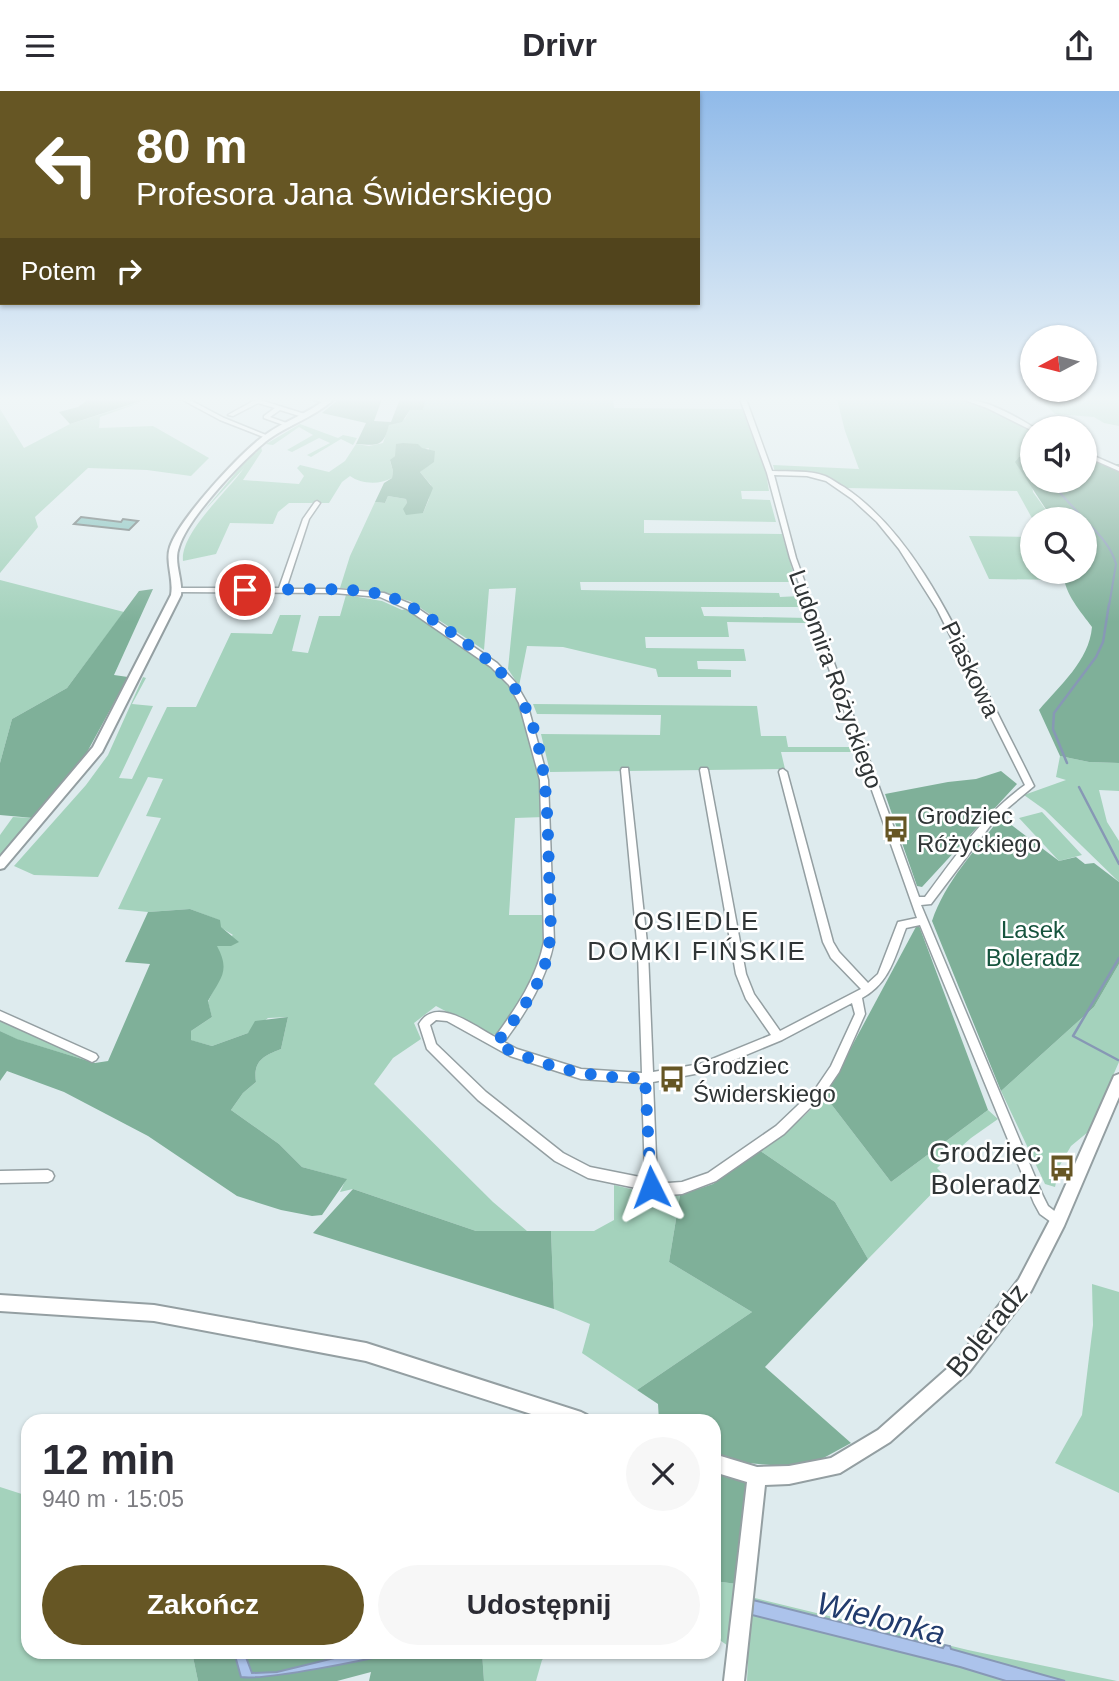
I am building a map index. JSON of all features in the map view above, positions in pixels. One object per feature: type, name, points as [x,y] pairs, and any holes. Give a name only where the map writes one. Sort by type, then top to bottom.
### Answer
[{"type":"street","points":[[0,865],[98,749],[157,636],[177,590],[173,555],[180,534],[232,473]]},
{"type":"street","name":"Piaskowa","points":[[770,474],[816,476],[830,480],[858,500],[882,523],[943,612],[1030,786],[1013,796],[973,840],[928,901],[915,901]]},
{"type":"street","name":"Ludomira Różyckiego","points":[[770,474],[793,558],[915,901],[1038,1199],[1044,1210],[1058,1221]]},
{"type":"street","points":[[282,590],[306,519],[317,503]]},
{"type":"street","points":[[177,590],[362,593],[394,599],[410,607],[494,665],[512,684],[523,703],[537,746],[546,793],[549,942],[547,957],[534,990],[496,1044]]},
{"type":"street","points":[[625,770],[643,952],[645,1078],[651,1187]]},
{"type":"street","points":[[704,770],[741,974],[750,996],[778,1037]]},
{"type":"street","points":[[783,772],[828,942],[835,955],[868,990]]},
{"type":"street","points":[[856,997],[860,1014],[835,1069],[820,1091],[780,1130],[712,1177],[682,1188],[651,1187],[588,1172],[559,1157],[482,1096],[430,1046],[425,1035],[428,1019],[435,1016],[449,1017],[496,1044],[539,1062],[581,1074],[645,1078],[701,1069],[778,1037],[868,990],[882,976],[902,925],[923,921]]},
{"type":"street","points":[[0,1015],[92,1057]]},
{"type":"street","name":"Boleradz","points":[[721,1465],[757,1476],[789,1475],[834,1467],[884,1436],[974,1354],[1025,1286],[1058,1221],[1119,1080]]},
{"type":"street","points":[[0,1177],[48,1176]]},
{"type":"street","points":[[0,1303],[154,1313],[366,1352],[559,1414]]},
{"type":"street","points":[[734,1681],[757,1476]]},
{"type":"green space","points":[[0,473],[82,473],[35,517],[38,527],[0,573]]},
{"type":"green space","points":[[170,473],[194,473],[191,476]]},
{"type":"green space","points":[[235,473],[239,473],[203,512]]},
{"type":"green space","points":[[240,473],[247,473],[243,480],[299,484],[304,476],[302,473],[393,473],[392,478],[376,483],[350,476],[342,482],[329,503],[289,503],[278,512],[273,524],[230,523],[216,554],[183,561],[184,550],[197,525]]},
{"type":"green space","points":[[393,473],[421,473],[433,488],[423,513],[406,515],[403,509],[407,503],[406,499],[388,496],[385,503],[375,502],[384,483],[392,478]]},
{"type":"green space","points":[[421,473],[766,473],[769,491],[741,491],[742,499],[770,500],[776,522],[644,520],[644,533],[782,534],[796,582],[580,582],[581,590],[779,593],[780,597],[800,596],[803,607],[701,607],[704,616],[808,618],[810,623],[727,622],[729,637],[645,637],[646,648],[744,649],[746,661],[697,661],[698,669],[731,670],[731,677],[658,677],[656,669],[563,647],[527,646],[519,686],[508,669],[516,588],[489,589],[484,650],[410,601],[366,590],[340,588],[350,556],[375,502],[385,503],[388,496],[406,499],[407,503],[423,513],[431,485]]},
{"type":"green space","points":[[790,473],[1020,473],[1020,493],[1034,493],[1044,507],[1026,507],[1017,491],[846,488],[826,476]]},
{"type":"green space","points":[[1097,473],[1119,473],[1119,763],[1089,762],[1060,756],[1039,710],[1072,672],[1090,639],[1092,627],[1073,601],[1065,584],[1097,584],[1097,507],[1044,507],[1035,493],[1097,493]]},
{"type":"green space","points":[[969,536],[1020,537],[1020,579],[989,579]]},
{"type":"green space","points":[[0,580],[124,612],[67,688],[12,719],[0,763]]},
{"type":"green space","points":[[153,589],[114,675],[128,677],[86,754],[33,818],[0,815],[0,763],[12,719],[67,688],[139,591]]},
{"type":"green space","points":[[346,595],[382,601],[402,610],[408,608],[478,657],[510,688],[519,704],[532,741],[544,817],[515,818],[509,915],[547,915],[542,950],[533,979],[498,1034],[490,1035],[436,1006],[414,1023],[421,1039],[393,1058],[374,1084],[493,1202],[527,1231],[476,1231],[353,1189],[340,1192],[346,1179],[302,1167],[279,1144],[231,1110],[243,1093],[256,1082],[256,1069],[261,1060],[281,1049],[288,1017],[268,1018],[248,1033],[212,1046],[190,1040],[191,1031],[212,1017],[208,1002],[214,989],[216,946],[233,935],[220,927],[219,920],[190,909],[148,912],[118,909],[161,818],[146,816],[163,779],[148,777],[98,877],[34,875],[14,866],[86,785],[108,755],[143,677],[146,678],[132,704],[153,706],[119,778],[132,779],[167,707],[196,707],[231,633],[272,634],[280,615],[301,615],[292,651],[308,653],[319,616],[340,616]]},
{"type":"green space","points":[[533,704],[757,706],[761,736],[786,736],[788,747],[851,747],[852,752],[781,752],[785,769],[550,772],[541,734],[660,735],[661,715],[537,714]]},
{"type":"green space","points":[[1060,756],[1089,762],[1119,763],[1119,791],[1099,790],[1107,822],[1119,841],[1119,882],[1045,810],[1024,795],[1066,780],[1056,777]]},
{"type":"green space","points":[[1001,771],[1017,784],[922,887],[917,886],[885,794],[976,779]]},
{"type":"green space","points":[[1042,812],[1082,855],[1059,861],[1019,818]]},
{"type":"green space","points":[[13,817],[33,818],[0,855],[0,835]]},
{"type":"green space","name":"Lasek Boleradz","points":[[1001,817],[1059,861],[1076,857],[1085,864],[1094,863],[1119,882],[1119,964],[1094,1007],[1001,1091],[932,921],[953,879]]},
{"type":"green space","points":[[190,909],[220,920],[221,927],[239,942],[231,946],[217,946],[223,969],[208,1001],[212,1017],[191,1031],[191,1040],[212,1046],[248,1033],[255,1021],[288,1017],[281,1049],[261,1060],[256,1069],[256,1082],[243,1093],[231,1110],[279,1144],[302,1167],[347,1179],[322,1215],[312,1216],[281,1210],[237,1196],[148,1136],[64,1092],[7,1071],[0,1081],[0,1031],[17,1039],[95,1063],[108,1061],[150,964],[125,962],[148,912]]},
{"type":"green space","name":"Lasek Boleradz","points":[[918,923],[988,1110],[891,1182],[825,1096]]},
{"type":"green space","points":[[1119,964],[1119,1062],[1088,1132],[1071,1146],[1060,1165],[1055,1187],[1045,1184],[1001,1091],[1094,1007]]},
{"type":"green space","points":[[0,1019],[95,1063],[16,1039],[0,1031]]},
{"type":"green space","points":[[825,1096],[891,1182],[988,1110],[998,1119],[937,1168],[947,1178],[868,1259],[835,1202],[759,1150],[803,1117]]},
{"type":"green space","points":[[759,1150],[835,1202],[868,1259],[765,1367],[851,1443],[805,1468],[748,1463],[737,1584],[721,1582],[721,1414],[659,1414],[658,1404],[637,1390],[752,1312],[669,1262],[680,1195],[713,1184]]},
{"type":"green space","points":[[614,1185],[648,1193],[680,1195],[669,1262],[752,1312],[637,1390],[582,1353],[590,1324],[554,1309],[551,1231],[594,1231],[614,1220]]},
{"type":"green space","points":[[353,1189],[476,1231],[551,1231],[554,1309],[313,1233]]},
{"type":"green space","points":[[1092,1284],[1119,1292],[1119,1493],[1055,1463],[1082,1415],[1093,1325]]},
{"type":"green space","points":[[0,1487],[21,1494],[21,1659],[193,1659],[198,1681],[0,1681]]},
{"type":"green space","points":[[721,1582],[737,1584],[755,1598],[968,1650],[1117,1681],[747,1681],[748,1660],[721,1641]]},
{"type":"green space","points":[[193,1659],[482,1659],[484,1681],[369,1681],[371,1672],[337,1681],[198,1681]]},
{"type":"green space","points":[[482,1659],[543,1659],[536,1681],[484,1681]]},
{"type":"water","points":[[753,1600],[943,1648],[945,1645],[950,1646],[951,1649],[1065,1681],[1006,1681],[752,1615]]},
{"type":"water","points":[[236,1659],[247,1659],[252,1673],[277,1672],[330,1659],[366,1659],[272,1676],[241,1677]]},
{"type":"building","points":[[81,517],[121,522],[123,519],[138,521],[129,530],[74,524]]},
{"type":"waterway","points":[[1060,493],[1099,535],[1114,557],[1116,564],[1109,606]]},
{"type":"waterway","points":[[1067,763],[1053,729],[1054,713],[1096,657],[1103,642],[1109,604]]},
{"type":"waterway","points":[[1079,787],[1119,864]]},
{"type":"waterway","points":[[1118,1060],[1073,1036],[1119,958]]},
{"type":"place","name":"Grodziec Różyckiego","points":[[896,829]]},
{"type":"place","name":"Grodziec Świderskiego","points":[[672,1079]]},
{"type":"place","name":"Grodziec Boleradz","points":[[1062,1168]]},
{"type":"district","name":"OSIEDLE DOMKI FIŃSKIE","points":[[697,936]]},
{"type":"route","points":[[245,590],[381,594],[410,607],[465,644],[494,665],[512,684],[529,716],[544,780],[549,942],[547,957],[534,990],[496,1044],[514,1053],[581,1074],[645,1078],[651,1187]]},
{"type":"water label","name":"Wielonka","points":[[881,1618]]}]
